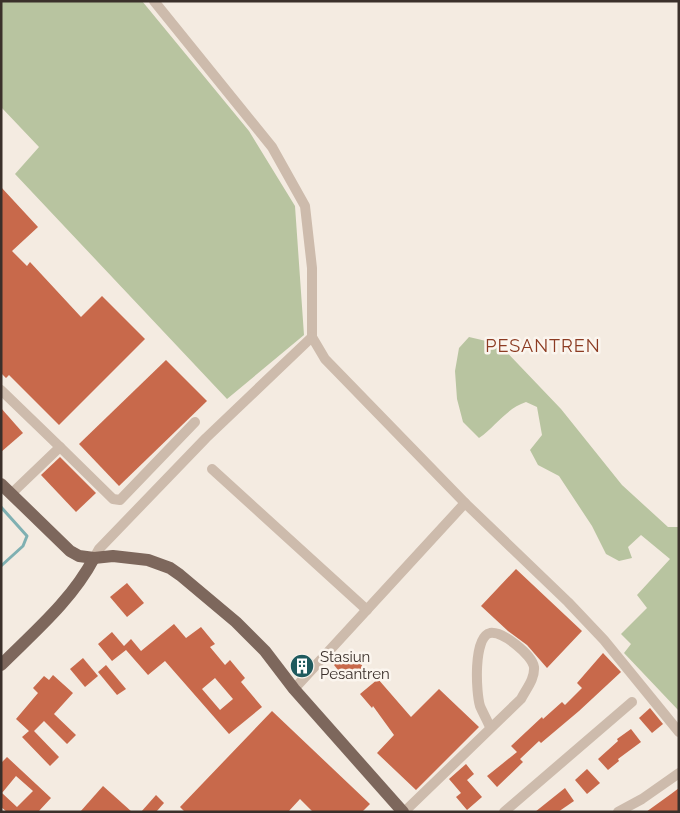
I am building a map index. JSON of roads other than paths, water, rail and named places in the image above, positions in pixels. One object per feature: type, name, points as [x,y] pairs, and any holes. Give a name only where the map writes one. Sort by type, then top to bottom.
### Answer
[{"type":"main road","points":[[1,484],[70,551],[79,556],[137,558],[170,568],[201,592],[250,636],[275,662],[294,689],[403,812]]},
{"type":"main road","points":[[2,664],[63,602],[86,574],[94,558]]},
{"type":"street","points":[[154,1],[272,147],[305,206],[312,268],[312,337],[318,349],[464,503],[568,602],[604,640],[650,700],[679,732]]},
{"type":"street","points":[[94,558],[99,549],[141,509],[206,438],[312,337]]},
{"type":"street","points":[[1,390],[113,499],[120,500],[195,422]]},
{"type":"street","points":[[11,494],[60,447]]},
{"type":"street","points":[[212,469],[367,610]]},
{"type":"street","points":[[294,689],[464,503]]},
{"type":"street","points":[[403,812],[521,699],[534,674],[534,665],[528,655],[514,643],[499,634],[490,633],[485,637],[481,646],[476,676],[480,705],[490,727]]},
{"type":"street","points":[[504,812],[632,702]]},
{"type":"street","points":[[618,812],[642,799],[679,774]]},
{"type":"waterway","points":[[1,507],[27,536],[23,546],[1,566]]},
{"type":"place","name":"Stasiun Pesantren","points":[[302,666]]},
{"type":"district","name":"PESANTREN","points":[[543,345]]}]
